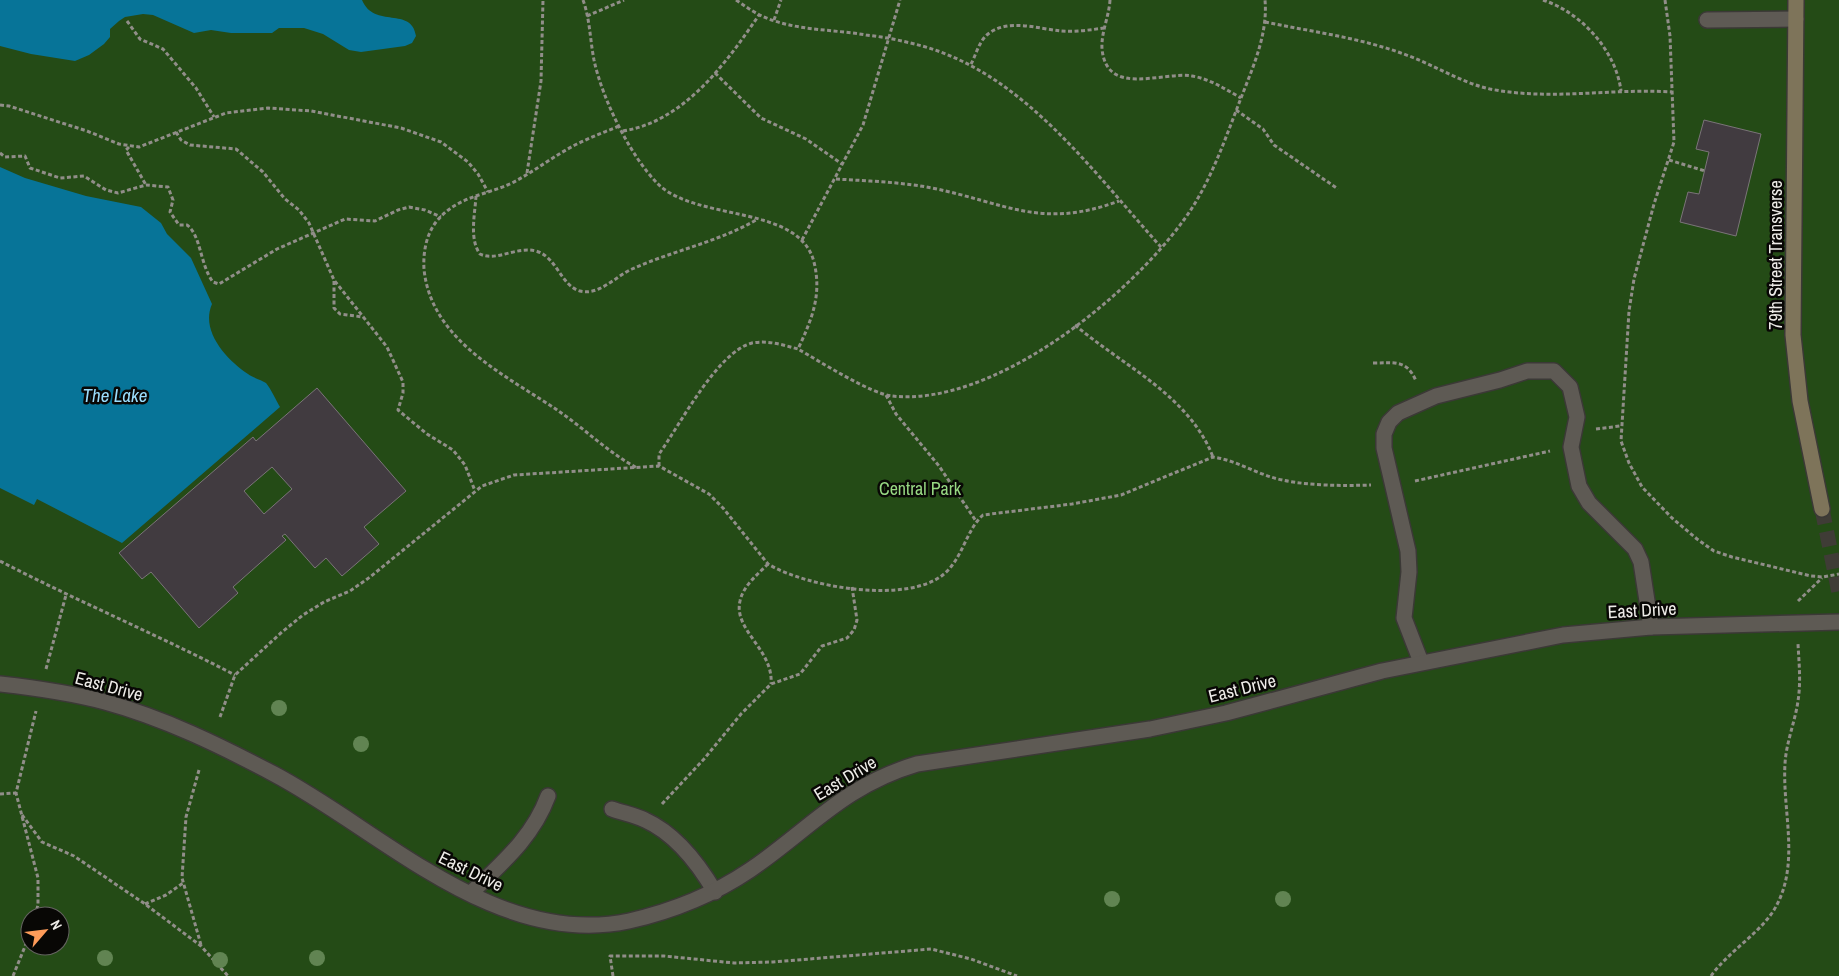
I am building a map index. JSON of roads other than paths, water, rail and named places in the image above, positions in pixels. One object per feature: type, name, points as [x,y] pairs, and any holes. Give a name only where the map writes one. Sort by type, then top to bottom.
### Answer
[{"type":"main road","name":"79th Street Transverse","points":[[1796,0],[1794,335],[1800,401],[1822,508]]},
{"type":"street","points":[[1707,20],[1796,19]]},
{"type":"street","points":[[1421,662],[1404,618],[1409,572],[1408,551],[1384,448],[1384,434],[1388,422],[1398,413],[1436,396],[1500,380],[1527,371],[1554,371],[1570,387],[1577,418],[1571,447],[1579,486],[1589,502],[1635,549],[1641,562],[1651,627]]},
{"type":"street","name":"East Drive","points":[[0,684],[40,689],[108,703],[169,725],[277,775],[414,863],[496,905],[538,918],[580,924],[602,924],[651,915],[715,892],[751,869],[842,798],[893,771],[940,760],[1150,729],[1226,713],[1421,662],[1562,635],[1651,627],[1839,622]]},
{"type":"street","points":[[471,893],[527,836],[542,814],[548,796]]},
{"type":"street","points":[[612,809],[646,820],[671,836],[702,869],[715,892]]},
{"type":"water","points":[[0,0],[362,0],[368,9],[375,14],[408,22],[413,27],[416,36],[412,43],[405,46],[361,52],[349,50],[323,34],[304,28],[279,28],[272,33],[231,33],[211,30],[194,33],[153,15],[143,14],[125,17],[119,21],[110,29],[110,37],[104,44],[89,55],[75,61],[31,54],[0,46]]},
{"type":"water","name":"The Lake","points":[[0,167],[25,178],[86,196],[141,207],[161,223],[167,234],[191,258],[212,304],[209,314],[210,324],[218,344],[224,353],[240,368],[266,383],[280,407],[122,543],[37,499],[34,505],[0,488]]},
{"type":"tunnel","points":[[1822,509],[1839,593]]},
{"type":"park label","name":"Central Park","points":[[920,488]]}]
